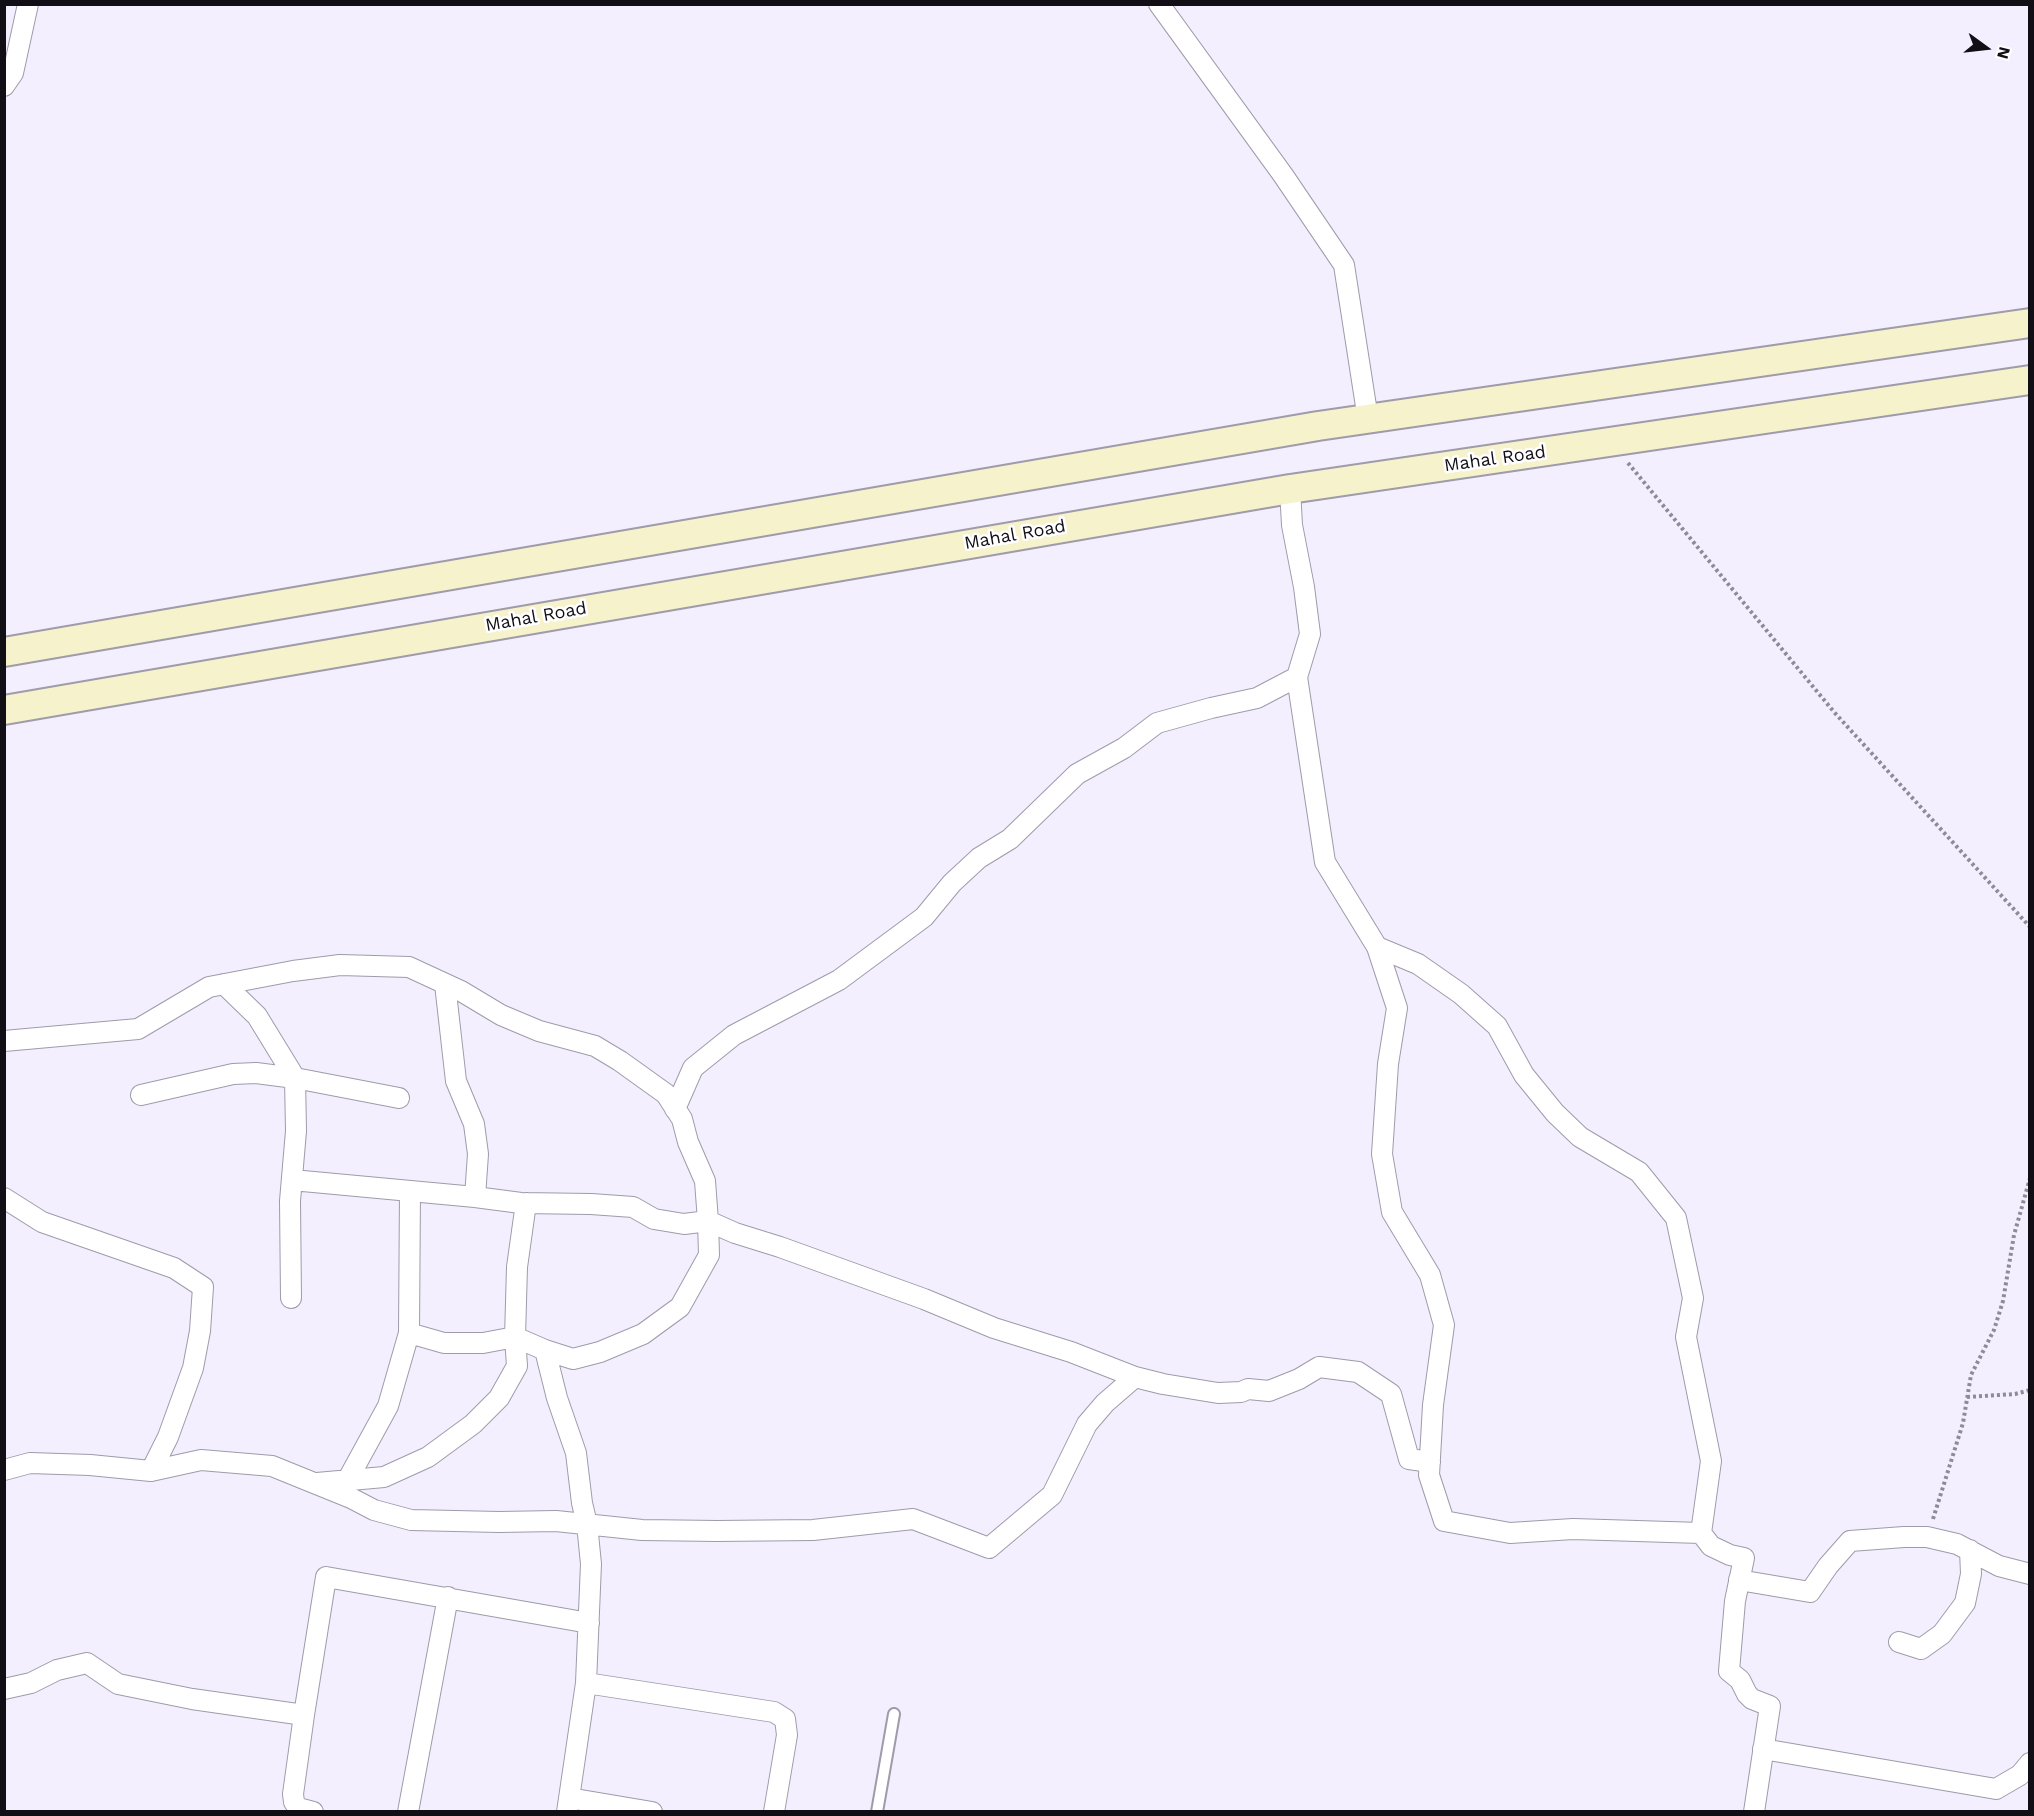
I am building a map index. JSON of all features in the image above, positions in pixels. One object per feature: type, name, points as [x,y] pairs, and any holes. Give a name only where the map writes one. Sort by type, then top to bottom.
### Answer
[{"type":"main road","points":[[4,652],[1368,419],[2030,323]]},
{"type":"main road","name":"Mahal Road","points":[[4,710],[1290,489],[2030,380]]},
{"type":"street","points":[[8,77],[28,4]]},
{"type":"street","points":[[1158,4],[1283,175],[1344,265],[1368,419]]},
{"type":"street","points":[[1290,489],[1292,525],[1310,634],[1297,677],[1325,862],[1377,947],[1397,1008],[1388,1064],[1382,1154],[1392,1212],[1430,1275],[1444,1325],[1433,1405],[1429,1475],[1444,1521],[1510,1533],[1573,1530],[1701,1533]]},
{"type":"street","points":[[675,1109],[693,1068],[734,1035],[839,980],[915,924],[924,917],[952,883],[979,858],[1010,839],[1077,774],[1124,748],[1157,723],[1257,698],[1297,677]]},
{"type":"street","points":[[1377,947],[1418,964],[1461,994],[1497,1026],[1524,1075],[1554,1113],[1580,1137],[1639,1172],[1676,1218],[1693,1298],[1686,1337],[1711,1461],[1701,1533],[1711,1546],[1730,1555],[1744,1558],[1735,1601],[1730,1671],[1740,1680],[1752,1699],[1770,1706],[1754,1812]]},
{"type":"street","points":[[4,1041],[138,1029],[209,987],[293,971],[340,965],[410,967],[501,1015],[529,1027],[595,1046],[666,1094],[682,1119],[688,1142],[705,1181],[708,1221],[709,1255],[680,1307],[643,1334],[600,1352],[573,1359],[515,1337],[483,1342],[444,1343],[409,1333]]},
{"type":"street","points":[[224,984],[257,1016],[295,1078],[296,1131],[290,1201],[291,1298]]},
{"type":"street","points":[[445,984],[456,1081],[474,1124],[478,1154],[475,1197]]},
{"type":"street","points":[[141,1095],[233,1074],[256,1073],[399,1098]]},
{"type":"street","points":[[292,1180],[526,1203],[633,1207],[654,1219],[684,1224],[708,1221],[735,1233],[924,1299],[994,1328],[1071,1352],[1135,1377],[1163,1384],[1218,1393],[1241,1392],[1248,1389],[1269,1391],[1299,1379],[1319,1366],[1358,1372],[1391,1394],[1409,1459],[1430,1462]]},
{"type":"street","points":[[348,1479],[388,1406],[409,1333],[410,1191]]},
{"type":"street","points":[[4,1198],[42,1222],[174,1268],[202,1287],[200,1330],[193,1368],[168,1437],[151,1471]]},
{"type":"street","points":[[313,1483],[384,1477],[429,1457],[473,1424],[498,1398],[517,1366],[515,1337],[517,1268],[526,1203]]},
{"type":"street","points":[[545,1350],[557,1398],[576,1453],[591,1564],[586,1683],[568,1805],[652,1812]]},
{"type":"street","points":[[4,1470],[30,1463],[90,1465],[151,1471],[201,1460],[272,1466],[351,1498],[374,1510],[411,1520],[556,1521],[642,1530],[813,1530],[913,1519],[989,1548],[1052,1495],[1087,1424],[1105,1403],[1135,1377]]},
{"type":"street","points":[[1739,1580],[1810,1592],[1828,1566],[1850,1541],[1927,1537],[1957,1544],[2000,1566],[2030,1574]]},
{"type":"street","points":[[1899,1642],[1921,1648],[1942,1634],[1965,1603],[1971,1574],[1970,1550]]},
{"type":"street","points":[[313,1812],[298,1808],[293,1794],[303,1715],[326,1577],[589,1623]]},
{"type":"street","points":[[408,1812],[448,1597]]},
{"type":"street","points":[[4,1689],[31,1683],[57,1670],[87,1664],[118,1684],[192,1699],[303,1715]]},
{"type":"street","points":[[586,1683],[774,1712],[785,1719],[787,1735],[774,1812]]},
{"type":"street","points":[[1763,1749],[1996,1789],[2020,1775],[2030,1763]]},
{"type":"lane","points":[[877,1812],[894,1714]]},
{"type":"path","points":[[1611,442],[1834,712],[2030,927]]},
{"type":"path","points":[[1927,1537],[1963,1423],[1971,1374],[1994,1330],[2003,1301],[2014,1235],[2030,1178]]},
{"type":"path","points":[[1967,1397],[2015,1394],[2030,1390]]}]
